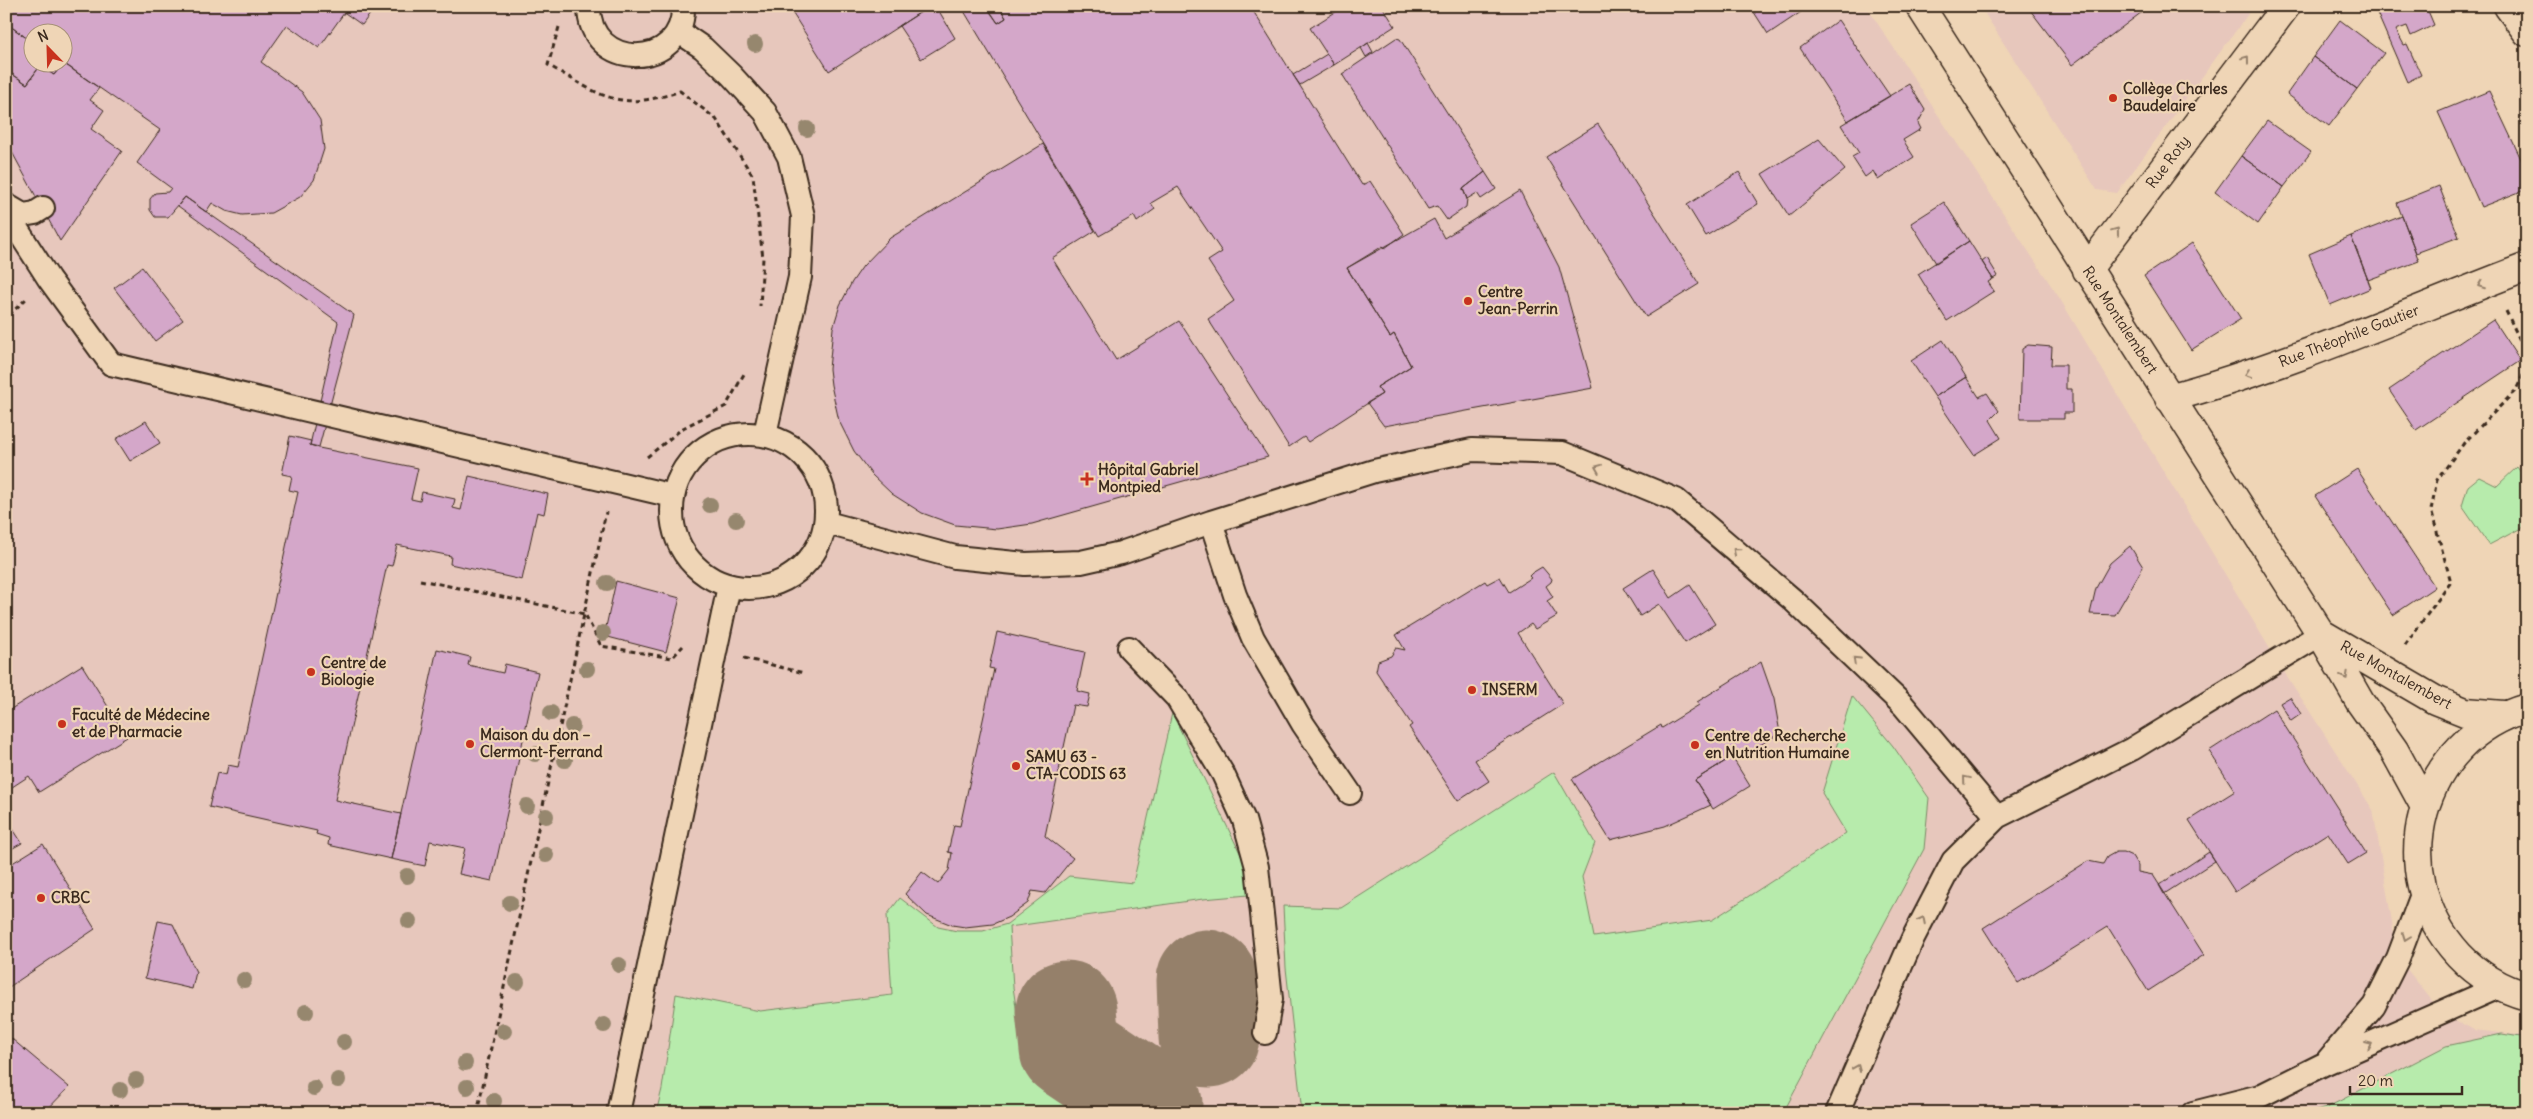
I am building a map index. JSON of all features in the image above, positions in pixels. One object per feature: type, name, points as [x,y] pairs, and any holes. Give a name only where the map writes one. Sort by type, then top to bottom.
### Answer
[{"type":"main road","name":"Rue Montalembert","points":[[1920,6],[2321,634],[2360,702],[2394,750],[2424,805]]},
{"type":"main road","name":"Rue Roty","points":[[2087,270],[2286,6]]},
{"type":"main road","points":[[2508,6],[2527,32]]},
{"type":"main road","name":"Rue Théophile Gautier","points":[[2169,398],[2218,385],[2270,366],[2527,267]]},
{"type":"main road","name":"Rue Montalembert","points":[[2321,634],[2435,700],[2465,712],[2515,711]]},
{"type":"main road","points":[[2515,711],[2469,738],[2442,768],[2424,805],[2418,834],[2418,863],[2423,892],[2440,930],[2452,947],[2466,962],[2501,986],[2527,996]]},
{"type":"lane","points":[[589,6],[593,30],[602,42],[614,51],[628,56],[643,56],[657,52],[669,43],[678,31],[684,16],[683,6]]},
{"type":"lane","points":[[678,31],[703,48],[765,112],[789,157],[803,216],[800,277],[765,434]]},
{"type":"lane","points":[[6,205],[23,215],[42,208]]},
{"type":"lane","points":[[6,212],[49,279],[111,364],[672,496]]},
{"type":"lane","points":[[733,434],[765,434],[794,446],[815,468],[826,496],[827,523],[819,546],[797,573],[766,587],[729,586],[706,576],[683,552],[672,525],[672,496],[685,467],[704,447],[733,434]]},
{"type":"lane","points":[[827,523],[955,557],[1025,564],[1081,562],[1121,553],[1210,522],[1374,471],[1472,450],[1562,453],[1676,500],[1793,600],[1903,705],[1997,817]]},
{"type":"lane","points":[[1210,522],[1234,594],[1253,638],[1303,724],[1350,793]]},
{"type":"lane","points":[[618,1113],[729,586]]},
{"type":"lane","points":[[1837,1113],[1913,938],[1953,861],[1997,817],[2132,749],[2321,634]]},
{"type":"lane","points":[[1129,648],[1177,698],[1223,774],[1244,820],[1257,867],[1271,999],[1265,1034]]},
{"type":"lane","points":[[2324,1064],[2374,1006],[2398,958],[2423,892]]},
{"type":"lane","points":[[2193,1113],[2260,1096],[2324,1064],[2501,986]]},
{"type":"path","points":[[2496,279],[2509,322],[2527,355]]},
{"type":"path","points":[[2413,651],[2405,646],[2451,582],[2431,510],[2437,480],[2464,442],[2516,390],[2527,367]]},
{"type":"path","points":[[420,580],[584,614],[601,646],[672,658],[684,644],[716,650],[804,674]]},
{"type":"shaded area","name":"Hôpital Gabriel Montpied","points":[[6,6],[1866,6],[2060,299],[2276,659],[2373,810],[2398,958],[2442,1013],[2474,1030],[2527,1036],[2527,1113],[6,1113]]},
{"type":"shaded area","name":"Collège Charles Baudelaire","points":[[1980,6],[2254,6],[2117,193],[2097,190]]},
{"type":"green space","points":[[2517,467],[2527,481],[2527,525],[2489,545],[2462,506],[2468,486],[2479,477],[2497,486]]},
{"type":"green space","points":[[1852,696],[1893,746],[1929,798],[1924,849],[1783,1113],[1302,1113],[1286,968],[1283,906],[1341,908],[1554,772],[1595,843],[1582,877],[1594,937],[1712,920],[1846,833],[1822,793]]},
{"type":"green space","points":[[1172,713],[1260,894],[1203,899],[1009,927],[1013,987],[1023,1053],[1105,1113],[656,1113],[662,1089],[676,994],[760,1011],[892,995],[887,915],[900,898],[938,927],[957,931],[983,931],[1007,924],[1069,876],[1133,883]]},
{"type":"green space","points":[[2502,1034],[2527,1038],[2527,1113],[2309,1113],[2326,1108],[2446,1046]]},
{"type":"building","points":[[6,6],[335,6],[344,13],[319,48],[287,25],[261,62],[302,92],[320,120],[324,149],[314,180],[300,197],[271,213],[242,215],[226,211],[212,203],[206,212],[185,197],[168,217],[155,217],[150,210],[150,199],[155,193],[168,192],[171,188],[137,163],[160,130],[72,69],[72,22],[22,22],[22,35],[6,23]]},
{"type":"building","points":[[335,6],[376,6],[362,25]]},
{"type":"building","points":[[595,6],[632,6],[619,10]]},
{"type":"building","points":[[788,6],[921,6],[924,10],[829,71]]},
{"type":"building","points":[[930,6],[936,6],[955,38],[921,59],[899,26]]},
{"type":"building","points":[[961,6],[986,6],[998,23],[1006,18],[999,6],[1250,6],[1362,185],[1370,181],[1404,234],[1385,248],[1383,246],[1347,268],[1390,337],[1394,334],[1411,366],[1377,387],[1382,394],[1308,442],[1304,437],[1289,447],[1208,319],[1234,301],[1208,261],[1222,252],[1178,187],[1151,203],[1155,209],[1137,222],[1134,216],[1099,236]]},
{"type":"building","points":[[999,6],[1006,18],[998,23],[990,11]]},
{"type":"building","points":[[1345,6],[1382,6],[1395,26],[1334,65],[1310,28]]},
{"type":"building","points":[[1750,6],[1810,6],[1768,34]]},
{"type":"building","points":[[2027,6],[2150,6],[2072,65]]},
{"type":"building","points":[[2374,6],[2426,6],[2434,25],[2411,36],[2407,26],[2396,30],[2404,45],[2407,44],[2421,75],[2407,82]]},
{"type":"building","points":[[1838,20],[1890,96],[1848,121],[1800,48]]},
{"type":"building","points":[[2340,20],[2384,53],[2357,89],[2313,57]]},
{"type":"building","points":[[6,23],[22,35],[22,72],[36,72],[27,84],[6,70]]},
{"type":"building","points":[[1396,38],[1400,39],[1485,172],[1463,189],[1467,199],[1466,207],[1447,220],[1437,206],[1428,209],[1342,74]]},
{"type":"building","points":[[1368,43],[1373,52],[1366,57],[1361,48]]},
{"type":"building","points":[[1327,54],[1334,65],[1300,85],[1293,75]]},
{"type":"building","points":[[2313,57],[2357,89],[2329,126],[2287,94]]},
{"type":"building","points":[[72,69],[99,88],[90,100],[104,110],[91,129],[122,151],[60,241],[6,141],[6,70],[27,84],[36,72],[49,72],[54,75],[56,72],[72,72]]},
{"type":"building","points":[[1909,84],[1925,110],[1918,123],[1921,129],[1903,140],[1914,157],[1878,180],[1873,171],[1865,177],[1852,157],[1859,153],[1841,125]]},
{"type":"building","points":[[2489,91],[2522,161],[2527,159],[2527,189],[2481,207],[2438,112]]},
{"type":"building","points":[[2267,121],[2311,152],[2284,187],[2241,156]]},
{"type":"building","points":[[1598,124],[1699,284],[1646,317],[1546,157]]},
{"type":"building","points":[[1819,139],[1845,170],[1789,216],[1762,174]]},
{"type":"building","points":[[1043,144],[1095,231],[1052,258],[1116,360],[1179,321],[1268,457],[1032,524],[997,529],[955,525],[922,513],[892,494],[872,475],[854,451],[839,421],[831,385],[829,369],[833,328],[840,305],[852,282],[863,266],[890,238]]},
{"type":"building","points":[[2241,156],[2284,187],[2258,224],[2215,192]]},
{"type":"building","points":[[1485,172],[1496,189],[1481,199],[1477,193],[1467,199],[1463,189]]},
{"type":"building","points":[[1739,172],[1758,204],[1706,236],[1687,205]]},
{"type":"building","points":[[2439,186],[2459,237],[2416,253],[2397,203]]},
{"type":"building","name":"Centre Jean-Perrin","points":[[1520,191],[1559,267],[1593,388],[1384,426],[1367,403],[1382,394],[1377,387],[1411,366],[1394,334],[1390,337],[1347,268],[1434,219],[1444,238]]},
{"type":"building","points":[[185,197],[354,315],[319,447],[310,445],[338,322],[178,206]]},
{"type":"building","points":[[1944,202],[1969,241],[1936,263],[1911,223]]},
{"type":"building","points":[[2402,216],[2419,261],[2368,280],[2351,236]]},
{"type":"building","points":[[2351,236],[2371,288],[2330,305],[2309,254]]},
{"type":"building","points":[[1969,241],[1993,279],[1988,282],[1994,291],[1947,321],[1918,274]]},
{"type":"building","points":[[2192,243],[2241,319],[2191,350],[2144,276]]},
{"type":"building","points":[[1987,258],[1998,276],[1993,279],[1982,262]]},
{"type":"building","points":[[142,267],[183,320],[155,341],[114,288]]},
{"type":"building","points":[[2493,320],[2520,361],[2416,430],[2389,390]]},
{"type":"building","points":[[1943,340],[1966,377],[1935,397],[1911,361]]},
{"type":"building","points":[[2028,345],[2052,347],[2051,365],[2066,365],[2066,389],[2072,389],[2072,413],[2064,413],[2064,419],[2020,419],[2022,349]]},
{"type":"building","points":[[1966,377],[1979,397],[1987,393],[1999,411],[1990,420],[2001,438],[1974,455],[1935,397]]},
{"type":"building","points":[[146,421],[160,443],[130,461],[116,439]]},
{"type":"building","name":"Centre de Biologie","points":[[290,436],[311,441],[310,445],[319,448],[418,468],[411,499],[420,501],[422,492],[455,499],[453,508],[461,510],[469,476],[548,494],[544,514],[537,512],[522,580],[450,564],[451,556],[397,545],[392,566],[387,565],[335,800],[401,814],[391,859],[328,845],[329,838],[316,834],[317,831],[209,807],[217,773],[226,775],[228,765],[238,767],[298,492],[289,490],[292,476],[282,474]]},
{"type":"building","points":[[2357,469],[2435,587],[2393,615],[2315,496]]},
{"type":"building","points":[[2130,546],[2143,567],[2115,615],[2090,614],[2096,588],[2110,563]]},
{"type":"building","name":"INSERM","points":[[1542,567],[1552,579],[1546,586],[1553,597],[1547,601],[1557,616],[1535,629],[1531,624],[1518,633],[1563,704],[1475,760],[1489,781],[1458,801],[1409,727],[1412,725],[1376,671],[1378,661],[1391,656],[1396,648],[1405,650],[1396,635],[1485,581],[1487,584],[1500,577],[1509,592],[1531,578],[1529,576],[1532,573]]},
{"type":"building","points":[[1653,569],[1671,598],[1690,585],[1715,624],[1685,643],[1659,604],[1640,616],[1623,588]]},
{"type":"building","points":[[616,581],[680,598],[666,652],[604,636]]},
{"type":"building","name":"SAMU 63 - CTA-CODIS 63","points":[[997,632],[1085,652],[1077,691],[1090,694],[1087,707],[1073,705],[1045,836],[1073,858],[1045,893],[1032,891],[1028,903],[1009,917],[993,924],[965,927],[952,925],[927,915],[905,894],[922,872],[938,884],[949,870],[952,853],[948,852],[954,825],[960,826],[994,669],[989,668]]},
{"type":"building","name":"Maison du don – Clermont-Ferrand","points":[[437,649],[470,657],[468,665],[503,673],[505,664],[538,672],[492,881],[459,874],[465,848],[430,841],[425,866],[391,859]]},
{"type":"building","name":"Centre de Recherche en Nutrition Humaine","points":[[1761,662],[1774,699],[1780,733],[1734,761],[1732,757],[1695,780],[1711,805],[1665,826],[1610,840],[1572,779],[1661,725],[1662,728],[1699,705],[1697,702]]},
{"type":"building","name":"Faculté de Médecine et de Pharmacie","points":[[82,665],[127,737],[39,792],[29,776],[6,791],[6,712]]},
{"type":"building","points":[[2290,697],[2301,714],[2291,721],[2280,703]]},
{"type":"building","points":[[2274,709],[2366,853],[2348,864],[2328,833],[2235,892],[2189,820],[2235,791],[2209,751]]},
{"type":"building","points":[[1732,757],[1750,786],[1713,809],[1695,780]]},
{"type":"building","points":[[6,818],[22,843],[6,852]]},
{"type":"building","name":"CRBC","points":[[43,844],[95,929],[6,989],[6,867]]},
{"type":"building","points":[[2116,852],[2123,852],[2132,856],[2138,866],[2138,872],[2153,875],[2204,955],[2148,991],[2108,927],[2018,983],[1983,928],[2088,861],[2103,864],[2107,857]]},
{"type":"building","points":[[2209,852],[2215,861],[2164,894],[2159,885]]},
{"type":"building","points":[[158,921],[173,924],[196,972],[192,989],[145,978]]},
{"type":"building","points":[[6,1034],[69,1087],[44,1113],[6,1113]]},
{"type":"taxiway","points":[[1207,980],[1209,1037]]},
{"type":"taxiway","points":[[1066,1011],[1070,1049],[1152,1104]]},
{"type":"place","name":"Collège Charles Baudelaire","points":[[2113,98]]},
{"type":"place","name":"Centre Jean-Perrin","points":[[1468,301]]},
{"type":"place","name":"Hôpital Gabriel Montpied","points":[[1087,479]]},
{"type":"place","name":"Centre de Biologie","points":[[311,672]]},
{"type":"place","name":"INSERM","points":[[1472,690]]},
{"type":"place","name":"Faculté de Médecine et de Pharmacie","points":[[62,724]]},
{"type":"place","name":"Maison du don – Clermont-Ferrand","points":[[470,744]]},
{"type":"place","name":"Centre de Recherche en Nutrition Humaine","points":[[1695,745]]},
{"type":"place","name":"SAMU 63 - CTA-CODIS 63","points":[[1016,766]]},
{"type":"place","name":"CRBC","points":[[41,898]]}]
